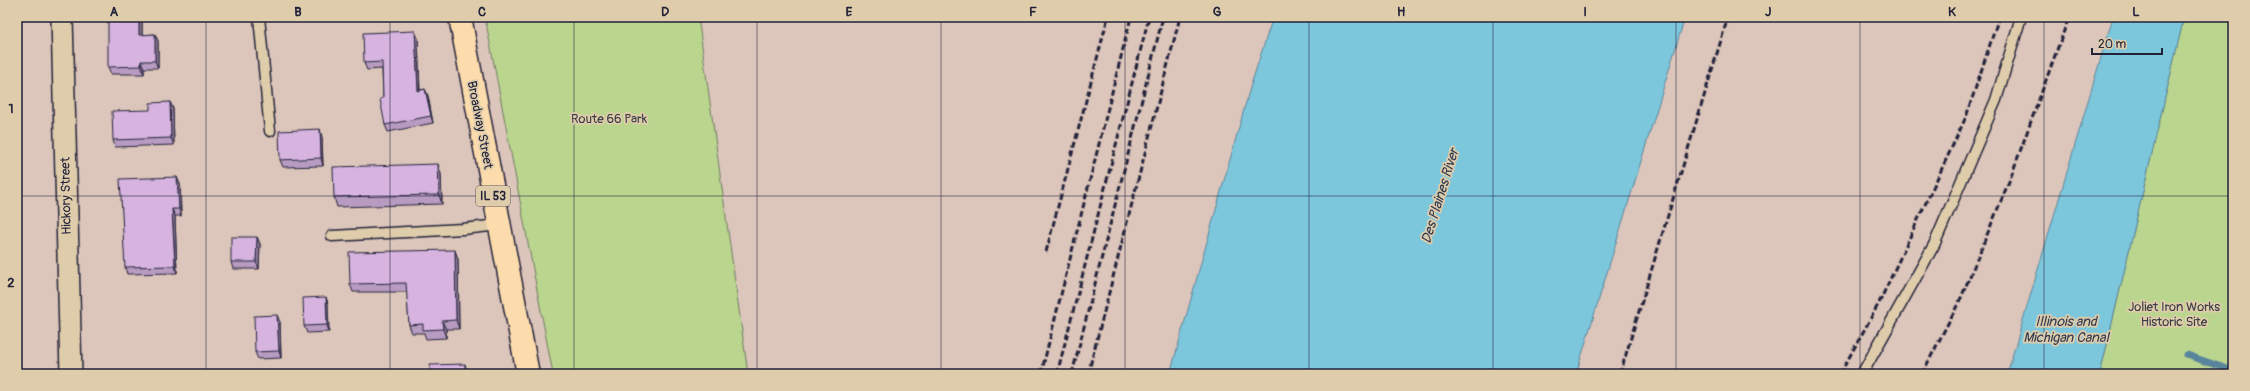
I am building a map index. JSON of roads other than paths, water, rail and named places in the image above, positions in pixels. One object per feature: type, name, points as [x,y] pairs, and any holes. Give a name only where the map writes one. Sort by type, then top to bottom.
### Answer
[{"type":"main road","name":"Broadway Street","points":[[460,17],[528,374]]},
{"type":"street","name":"Hickory Street","points":[[62,17],[70,374]]},
{"type":"lane","points":[[259,17],[270,131]]},
{"type":"lane","points":[[1862,374],[1937,238],[1996,100],[2021,17]]},
{"type":"lane","points":[[332,236],[463,229],[499,225]]},
{"type":"water","name":"Des Plaines River","points":[[1273,17],[1685,17],[1576,374],[1170,374],[1250,88]]},
{"type":"water","name":"Illinois and Michigan Canal","points":[[2113,17],[2184,17],[2100,374],[2007,374]]},
{"type":"waterway","points":[[2187,355],[2233,371]]},
{"type":"railway","points":[[1046,252],[1108,17]]},
{"type":"railway","points":[[1041,374],[1131,17]]},
{"type":"railway","points":[[1057,374],[1149,17]]},
{"type":"railway","points":[[1072,374],[1163,17]]},
{"type":"railway","points":[[1088,374],[1180,17]]},
{"type":"railway","points":[[1620,374],[1728,17]]},
{"type":"railway","points":[[1840,374],[1879,303],[1966,117],[1999,17]]},
{"type":"railway","points":[[1922,374],[1961,298],[2010,179],[2069,17]]},
{"type":"park label","name":"Route 66 Park","points":[[609,119]]},
{"type":"park label","name":"Joliet Iron Works Historic Site","points":[[2174,314]]}]
